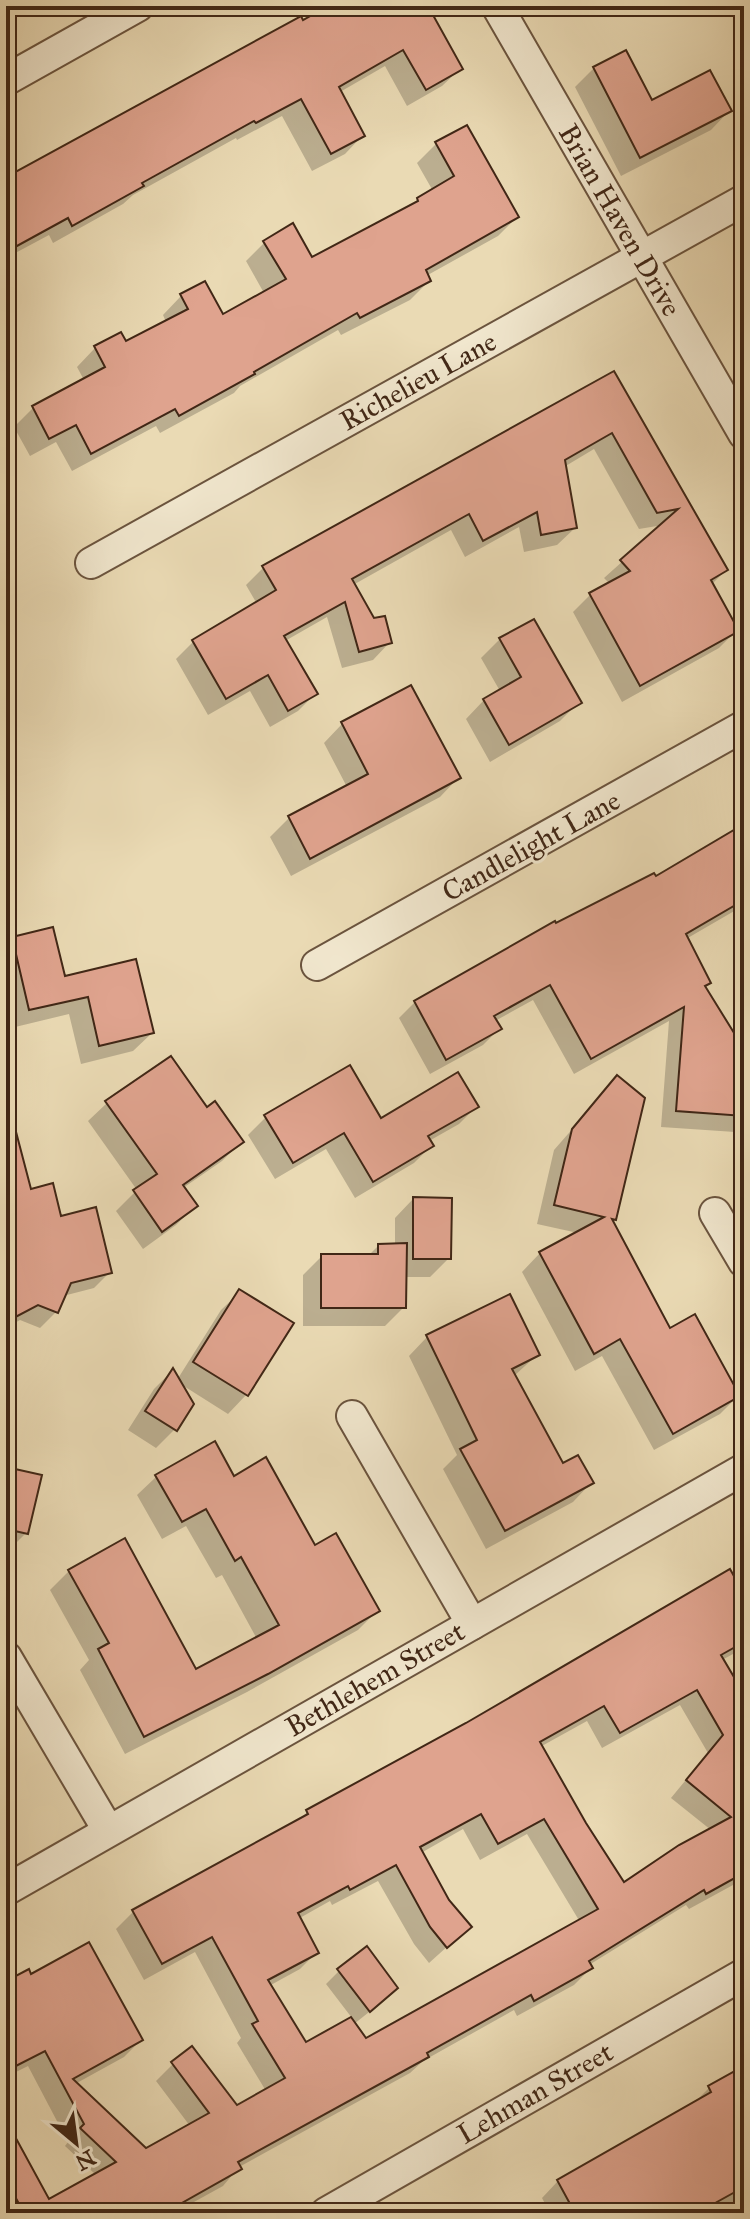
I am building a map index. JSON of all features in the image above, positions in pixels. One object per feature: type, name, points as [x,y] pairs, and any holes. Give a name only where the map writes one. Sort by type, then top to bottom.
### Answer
[{"type":"street","points":[[6,80],[138,6]]},
{"type":"street","name":"Brian Haven Drive","points":[[497,6],[744,434]]},
{"type":"street","name":"Richelieu Lane","points":[[91,563],[744,200]]},
{"type":"street","name":"Candlelight Lane","points":[[317,965],[744,726]]},
{"type":"street","points":[[715,1213],[744,1262]]},
{"type":"street","points":[[352,1416],[472,1624]]},
{"type":"street","name":"Bethlehem Street","points":[[6,1890],[744,1469]]},
{"type":"street","points":[[6,1657],[108,1830]]},
{"type":"street","name":"Lehman Street","points":[[326,2213],[744,1974]]},
{"type":"building","points":[[328,6],[428,6],[463,69],[426,90],[403,50],[339,87],[365,136],[331,154],[301,99],[256,123],[254,121],[142,183],[144,186],[72,226],[68,218],[6,252],[6,177],[301,16],[303,20]]},
{"type":"building","points":[[626,50],[652,100],[710,70],[732,111],[640,158],[593,67]]},
{"type":"building","points":[[467,125],[519,217],[426,270],[431,281],[360,318],[357,313],[179,416],[175,409],[91,454],[76,425],[49,439],[32,406],[105,367],[94,346],[121,332],[126,341],[188,309],[180,294],[205,281],[223,314],[286,279],[263,241],[293,223],[312,257],[418,201],[417,198],[454,176],[435,142]]},
{"type":"building","points":[[614,371],[728,570],[711,580],[739,631],[640,686],[589,593],[630,571],[620,560],[678,509],[657,513],[612,433],[565,460],[577,528],[541,535],[537,512],[483,541],[469,514],[352,579],[374,618],[385,616],[392,643],[359,652],[345,602],[284,636],[318,694],[288,711],[268,675],[226,699],[192,640],[276,590],[262,566]]},
{"type":"building","points":[[534,619],[582,703],[509,745],[483,699],[521,677],[499,638]]},
{"type":"building","points":[[411,685],[461,778],[310,859],[288,816],[368,774],[341,722]]},
{"type":"building","points":[[744,824],[744,900],[686,934],[711,983],[705,986],[744,1049],[744,1116],[676,1111],[684,1007],[591,1059],[550,985],[494,1016],[502,1029],[446,1060],[414,1001],[555,921],[654,873],[656,876]]},
{"type":"building","points":[[53,927],[65,976],[136,959],[154,1033],[99,1046],[88,997],[29,1010],[12,937]]},
{"type":"building","points":[[171,1056],[207,1107],[215,1101],[244,1142],[183,1185],[198,1206],[162,1232],[133,1190],[157,1174],[105,1101]]},
{"type":"building","points":[[350,1065],[381,1118],[458,1072],[479,1107],[428,1136],[434,1146],[373,1182],[344,1133],[293,1163],[264,1115]]},
{"type":"building","points":[[617,1075],[645,1098],[616,1220],[612,1219],[670,1328],[695,1314],[740,1396],[673,1434],[620,1339],[594,1354],[539,1252],[604,1217],[554,1205],[572,1129]]},
{"type":"building","points":[[15,1128],[31,1189],[53,1183],[61,1216],[96,1207],[112,1273],[71,1283],[58,1313],[38,1305],[6,1322],[6,1129]]},
{"type":"building","points":[[413,1197],[452,1198],[451,1259],[413,1259]]},
{"type":"building","points":[[407,1243],[406,1308],[321,1308],[321,1254],[378,1254],[378,1244]]},
{"type":"building","points":[[239,1289],[294,1323],[248,1396],[193,1362]]},
{"type":"building","points":[[510,1294],[540,1355],[512,1369],[563,1463],[578,1455],[594,1483],[505,1531],[460,1449],[477,1440],[426,1335]]},
{"type":"building","points":[[173,1368],[194,1404],[177,1431],[145,1411]]},
{"type":"building","points":[[215,1441],[234,1476],[266,1457],[315,1545],[336,1533],[380,1611],[268,1674],[144,1737],[98,1649],[109,1643],[68,1570],[125,1538],[196,1669],[279,1625],[241,1557],[235,1561],[206,1509],[182,1522],[155,1475]]},
{"type":"building","points":[[6,1467],[42,1475],[28,1534],[6,1529]]},
{"type":"building","points":[[730,1569],[744,1594],[744,1642],[721,1655],[744,1694],[744,1873],[706,1894],[704,1890],[589,1961],[593,1968],[534,2001],[531,1995],[427,2053],[429,2057],[238,2162],[242,2169],[164,2213],[24,2213],[6,2180],[6,2120],[49,2199],[116,2162],[80,2128],[84,2124],[45,2051],[6,2071],[6,1981],[29,1969],[31,1974],[89,1942],[143,2040],[73,2079],[146,2148],[209,2113],[171,2062],[192,2046],[237,2105],[285,2078],[252,2024],[258,2021],[212,1937],[162,1964],[132,1910],[466,1723]],"holes":[[[697,1690],[723,1735],[686,1780],[731,1817],[679,1845],[624,1882],[540,1742],[604,1706],[620,1733]],[[481,1814],[498,1844],[544,1819],[598,1909],[366,2038],[351,2017],[306,2042],[268,1980],[319,1953],[298,1913],[396,1865],[430,1927],[447,1948],[472,1927],[449,1900],[420,1847]]]},
{"type":"building","points":[[367,1946],[398,1988],[370,2012],[337,1969]]},
{"type":"building","points":[[744,2066],[744,2187],[697,2213],[575,2213],[557,2180],[711,2092],[708,2086]]}]
